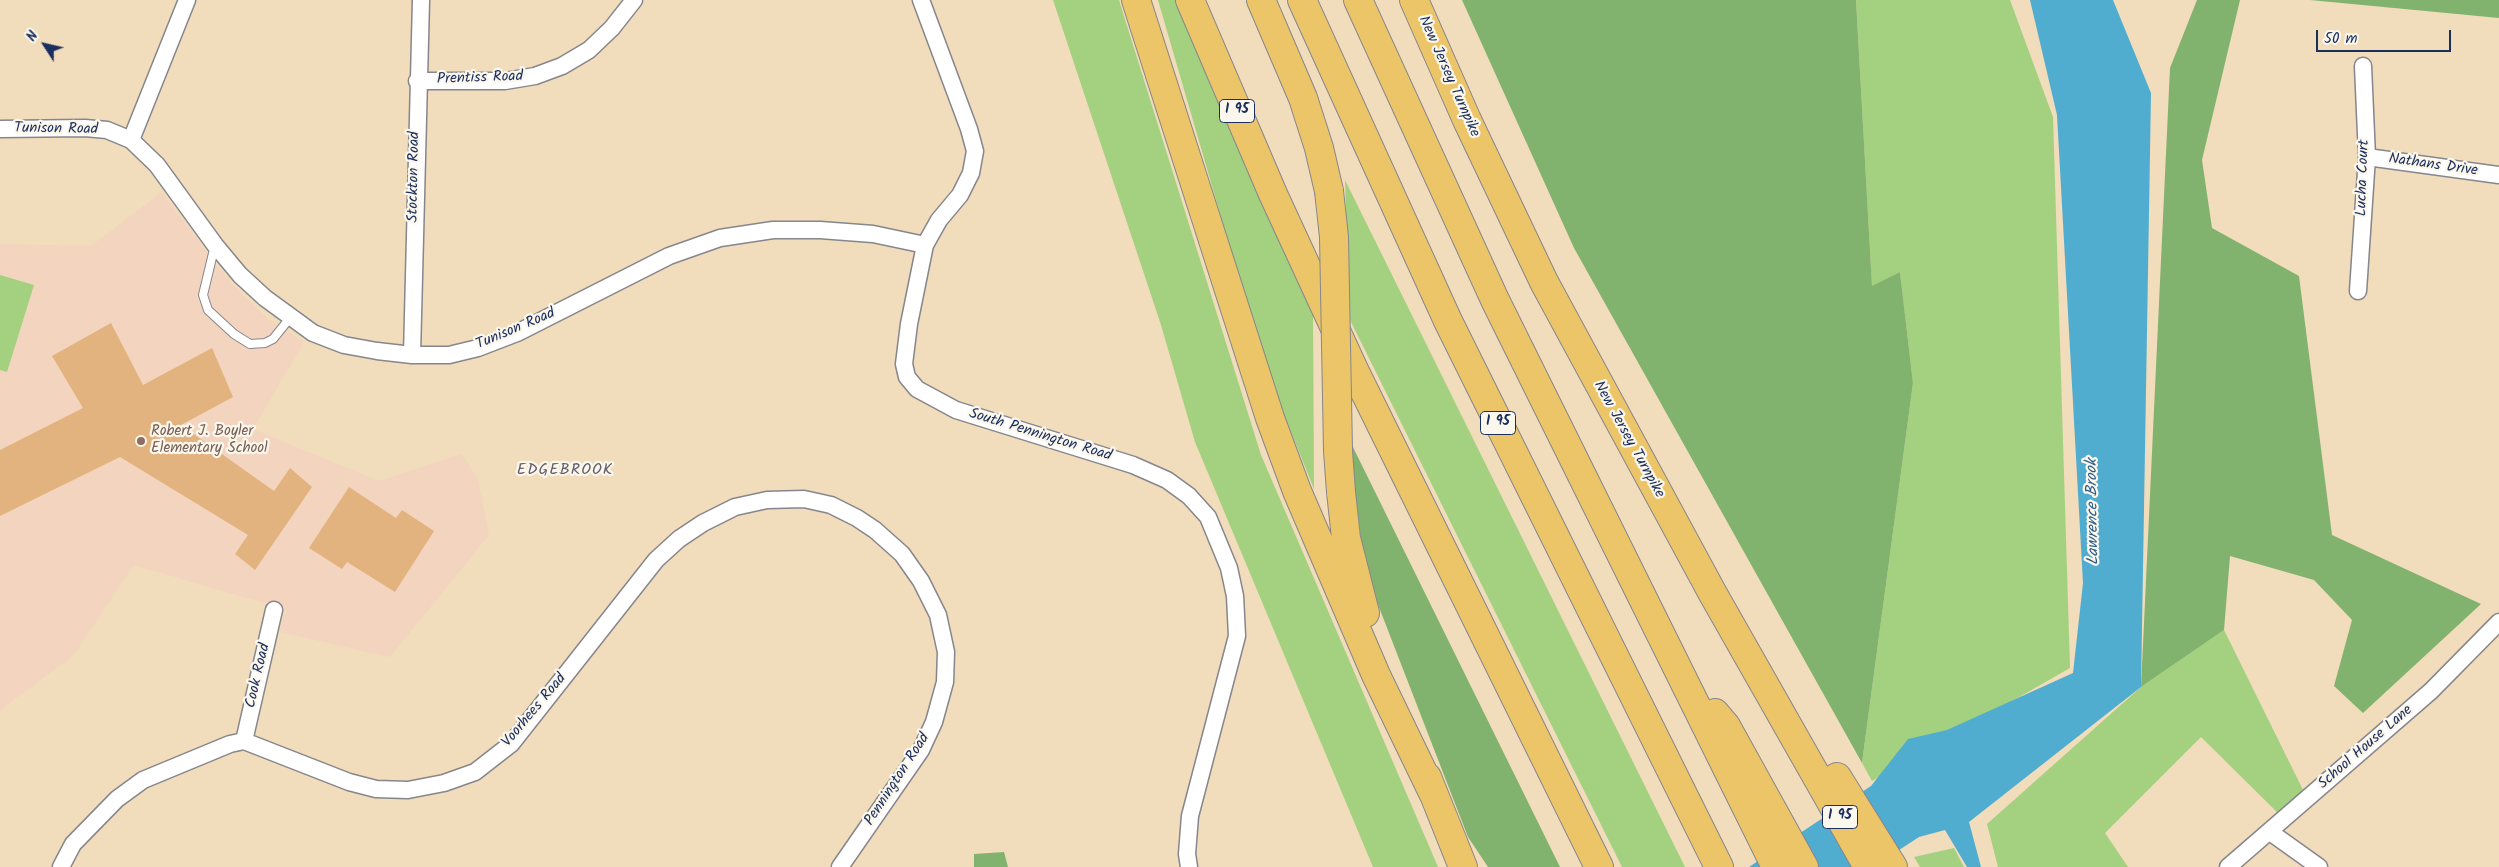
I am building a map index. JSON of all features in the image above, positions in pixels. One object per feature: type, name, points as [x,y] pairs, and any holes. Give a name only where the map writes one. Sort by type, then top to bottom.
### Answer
[{"type":"highway","points":[[1136,0],[1270,418],[1297,491],[1376,675],[1433,793]]},
{"type":"highway","name":"I 95","points":[[1190,0],[1273,194],[1356,374],[1599,867]]},
{"type":"highway","points":[[1261,0],[1303,98],[1330,191],[1334,237],[1338,451],[1346,538],[1370,631],[1463,867]]},
{"type":"highway","name":"I 95","points":[[1302,0],[1448,321],[1719,867]]},
{"type":"highway","points":[[1358,0],[1495,300],[1676,668],[1758,804],[1804,867]]},
{"type":"highway","name":"New Jersey Turnpike","points":[[1414,0],[1467,120],[1544,282],[1713,594],[1793,707],[1819,764]]},
{"type":"highway","points":[[1819,764],[1893,867]]},
{"type":"highway","name":"I 95","points":[[1819,764],[1868,867]]},
{"type":"highway","points":[[1758,804],[1776,867]]},
{"type":"street","points":[[131,140],[187,0]]},
{"type":"street","name":"Stockton Road","points":[[412,355],[417,81],[421,0]]},
{"type":"street","name":"Prentiss Road","points":[[417,81],[505,81],[535,76],[562,66],[589,50],[612,28],[634,0]]},
{"type":"street","name":"South Pennington Road","points":[[921,0],[970,129],[975,151],[972,173],[960,195],[939,220],[924,245],[909,324],[904,364],[907,377],[917,389],[956,410],[1133,465],[1166,480],[1189,496],[1208,517],[1229,568],[1235,596],[1238,636],[1190,816],[1187,854],[1189,867]]},
{"type":"street","name":"Lucha Court","points":[[2358,291],[2367,157],[2362,66]]},
{"type":"street","name":"Tunison Road","points":[[0,129],[85,128],[107,130],[131,140],[157,165],[215,245],[246,281],[290,318],[313,333],[344,345],[412,355],[449,355],[478,348],[509,336],[669,256],[720,238],[773,230],[820,230],[873,234],[924,245]]},
{"type":"street","name":"Nathans Drive","points":[[2367,157],[2499,175]]},
{"type":"street","name":"Voorhees Road","points":[[244,741],[349,782],[376,788],[408,790],[444,783],[475,772],[511,744],[656,560],[679,540],[704,523],[735,507],[768,500],[804,499],[830,505],[875,530]]},
{"type":"street","name":"Pennington Road","points":[[840,867],[921,750],[934,722],[945,682],[946,652],[938,615],[921,581],[902,554],[875,530]]},
{"type":"street","name":"Cook Road","points":[[244,741],[274,610]]},
{"type":"street","name":"School House Lane","points":[[2228,867],[2431,691],[2499,622]]},
{"type":"street","points":[[61,867],[73,844],[92,822],[117,799],[143,780],[198,757],[244,741]]},
{"type":"street","points":[[2270,832],[2319,867]]},
{"type":"lane","points":[[215,245],[203,295],[208,310],[234,334],[250,344],[265,343],[273,339],[290,318]]},
{"type":"shaded area","name":"Robert J. Boyler Elementary School","points":[[162,192],[216,265],[239,291],[268,319],[304,342],[253,429],[379,481],[462,454],[478,480],[489,535],[390,657],[280,632],[285,609],[134,565],[74,655],[0,710],[0,244],[91,246]]},
{"type":"green space","points":[[1053,0],[1119,0],[1261,455],[1438,867],[1373,867],[1195,442],[1161,325]]},
{"type":"green space","points":[[1158,0],[1178,0],[1313,314],[1314,489],[1264,365]]},
{"type":"green space","points":[[1462,0],[1856,0],[1872,286],[1900,272],[1913,383],[1862,763],[1574,248]]},
{"type":"green space","points":[[1856,0],[2010,0],[2053,117],[2070,668],[1872,781],[1862,763],[1913,383],[1900,272],[1872,287]]},
{"type":"green space","points":[[2197,0],[2240,0],[2202,160],[2212,228],[2299,276],[2332,535],[2481,604],[2363,713],[2334,686],[2352,620],[2314,580],[2230,556],[2224,630],[2141,687],[2170,68]]},
{"type":"green space","points":[[2310,0],[2499,0],[2499,18]]},
{"type":"green space","points":[[1345,180],[1685,867],[1622,867],[1349,318]]},
{"type":"green space","points":[[0,275],[34,285],[7,372],[0,370]]},
{"type":"green space","points":[[1348,437],[1560,867],[1488,867],[1468,837],[1365,571]]},
{"type":"green space","points":[[2224,630],[2305,794],[2285,820],[2201,737],[2105,833],[2128,867],[1998,867],[1987,824],[2141,687]]},
{"type":"green space","points":[[1954,848],[1964,867],[1920,867],[1914,857]]},
{"type":"green space","points":[[1004,852],[1008,867],[974,867],[974,854]]},
{"type":"water","name":"Lawrence Brook","points":[[2030,0],[2113,0],[2151,93],[2141,687],[1969,822],[1981,867],[1967,867],[1945,830],[1919,837],[1873,867],[1749,867],[1871,786],[1908,739],[1947,730],[2073,673],[2083,583],[2057,115]]},
{"type":"building","points":[[111,323],[143,385],[212,348],[233,397],[181,425],[274,491],[290,468],[312,487],[255,570],[235,554],[248,535],[120,457],[0,516],[0,450],[83,408],[52,356]]},
{"type":"building","points":[[349,487],[396,518],[402,510],[434,531],[395,592],[347,562],[342,569],[309,548]]},
{"type":"place","name":"Robert J. Boyler Elementary School","points":[[141,441]]},
{"type":"district","name":"EDGEBROOK","points":[[565,471]]}]
